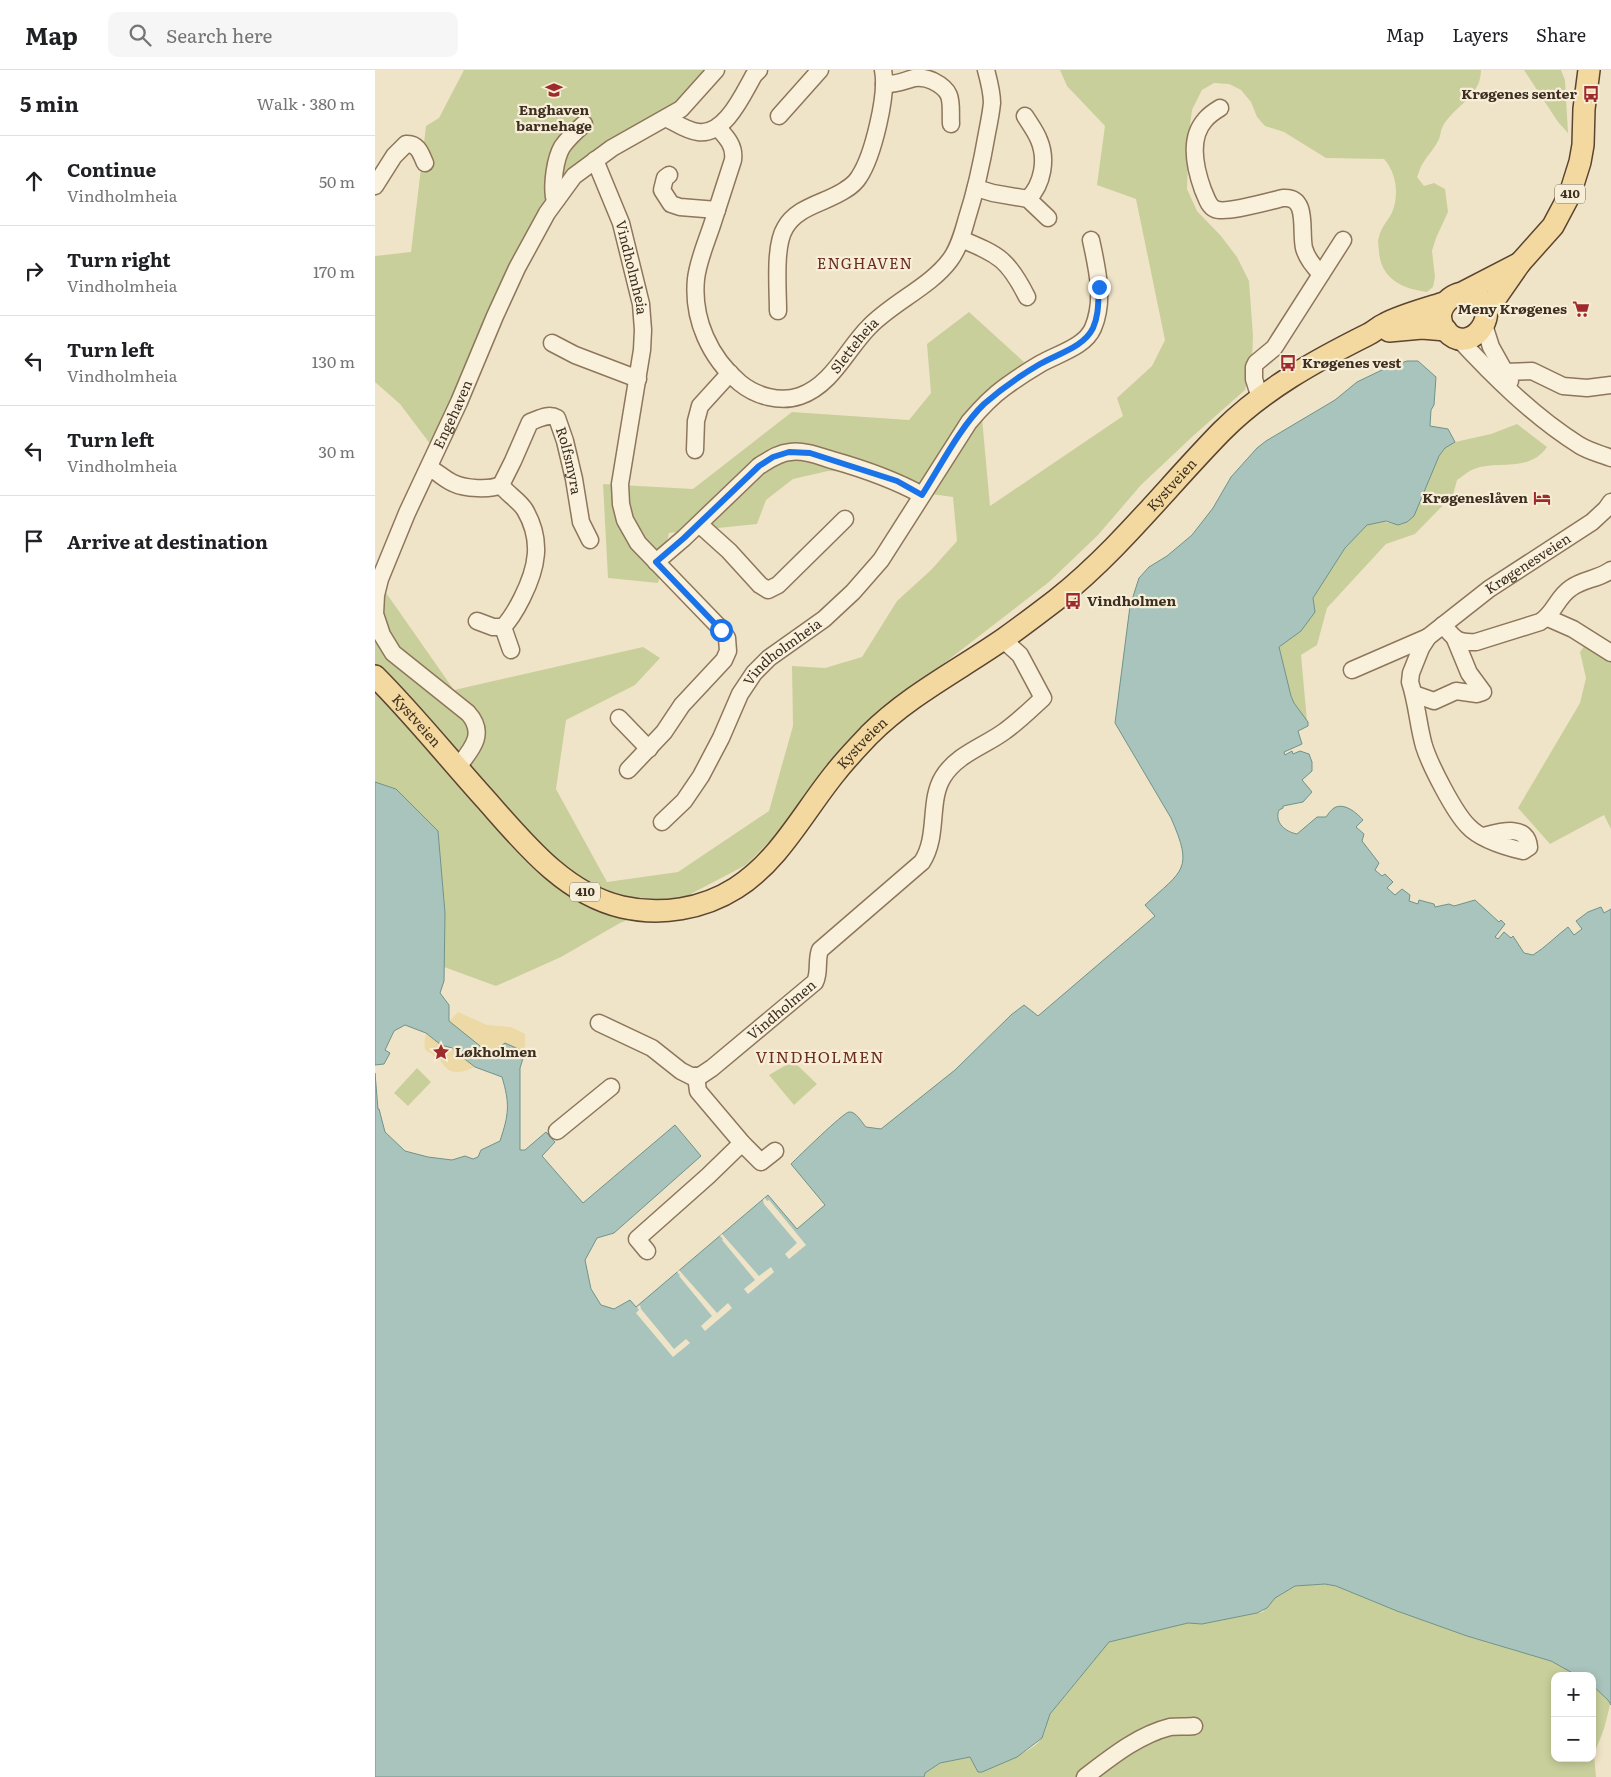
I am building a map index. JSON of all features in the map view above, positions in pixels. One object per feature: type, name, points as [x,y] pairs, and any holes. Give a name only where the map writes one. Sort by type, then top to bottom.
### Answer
[{"type":"main road","name":"Kystveien","points":[[1578,70],[1584,109]]},
{"type":"main road","name":"Kystveien","points":[[1485,319],[1521,262],[1553,226],[1570,194],[1583,145],[1584,109],[1589,70]]},
{"type":"main road","name":"Kystveien","points":[[375,676],[407,708],[457,768],[527,845],[546,863],[578,888],[600,900],[621,907],[660,911],[679,910],[715,899],[730,892],[752,876],[784,842],[835,772],[870,734],[901,707],[927,688],[1005,638],[1057,599],[1132,529],[1224,429],[1260,398],[1308,366],[1374,332],[1384,324],[1453,298],[1521,262]]},
{"type":"main road","points":[[1451,334],[1441,320],[1441,314],[1453,298],[1469,293],[1480,300],[1485,319]]},
{"type":"main road","name":"410","points":[[1451,334],[1470,338],[1476,335],[1485,319]]},
{"type":"main road","name":"Kystveien","points":[[1374,332],[1415,328],[1451,334]]},
{"type":"street","name":"Engehaven","points":[[457,768],[470,751],[477,735],[474,720],[468,713],[393,653],[382,635],[375,614],[376,595],[380,579],[407,512],[459,402],[495,316],[517,268],[547,213],[575,176],[612,148],[681,109],[716,70]]},
{"type":"street","points":[[666,118],[700,133],[718,128],[728,118],[759,70]]},
{"type":"street","points":[[779,116],[820,70]]},
{"type":"street","name":"Sletteheia","points":[[718,128],[734,152],[696,280],[696,297],[701,327],[716,357],[747,388],[760,395],[780,398],[799,397],[809,392],[836,368],[873,322],[940,270],[951,259],[961,240],[981,169],[992,104],[986,70]]},
{"type":"street","points":[[778,311],[779,249],[784,228],[798,213],[845,190],[860,176],[868,160],[881,108],[883,77],[901,84],[914,78],[922,78],[942,86],[950,94],[951,124]]},
{"type":"street","points":[[1220,108],[1210,115],[1201,126],[1195,148],[1197,174],[1211,206],[1220,211],[1283,198],[1295,200],[1300,207],[1307,256],[1321,274]]},
{"type":"street","points":[[1025,116],[1039,139],[1043,155],[1043,172],[1028,199]]},
{"type":"street","points":[[557,199],[554,197],[553,180],[561,149],[583,124]]},
{"type":"street","points":[[375,186],[394,156],[406,144],[411,143],[418,148],[425,163]]},
{"type":"street","name":"Vindholmheia","points":[[595,160],[621,223],[641,304],[643,340],[622,468],[621,504],[625,520],[638,543],[727,638],[728,651],[719,667],[683,705],[649,749]]},
{"type":"street","points":[[669,175],[665,178],[662,190],[671,204],[680,207],[717,210]]},
{"type":"street","points":[[976,188],[1028,199],[1048,218]]},
{"type":"street","points":[[961,240],[983,248],[1002,260],[1015,274],[1027,297]]},
{"type":"street","name":"Vindholmheia","points":[[662,822],[684,801],[701,776],[721,738],[740,694],[754,674],[769,658],[825,619],[853,592],[881,560],[969,422],[984,404],[1039,364],[1080,343],[1091,331],[1098,309],[1099,287],[1091,240]]},
{"type":"street","points":[[1260,398],[1254,379],[1256,363],[1274,348],[1343,240]]},
{"type":"street","points":[[1485,319],[1491,346],[1504,372],[1531,409]]},
{"type":"street","points":[[1451,334],[1491,374],[1531,409],[1580,446],[1611,458]]},
{"type":"street","points":[[552,343],[575,355],[638,379]]},
{"type":"street","points":[[1504,372],[1532,371],[1563,386],[1587,388],[1611,385]]},
{"type":"street","points":[[695,450],[696,421],[700,406],[730,373]]},
{"type":"street","name":"Rolfsmyra","points":[[501,485],[530,422],[546,416],[555,416],[565,441],[574,478],[581,522],[591,540]]},
{"type":"street","points":[[656,562],[699,524],[759,466],[773,457],[789,452],[810,453],[863,469],[897,481],[922,495]]},
{"type":"street","points":[[429,468],[454,484],[479,488],[501,485],[524,508],[531,523],[535,540],[536,560],[530,582],[518,606],[503,627],[493,627],[477,621]]},
{"type":"street","name":"Krøgenesveien","points":[[1483,836],[1469,827],[1434,769],[1425,748],[1410,682],[1411,673],[1421,648],[1428,637],[1496,584],[1592,522],[1611,502]]},
{"type":"street","points":[[699,524],[729,551],[760,585],[768,590],[778,585],[845,519]]},
{"type":"street","points":[[1455,639],[1476,642],[1540,622],[1548,618],[1560,597],[1572,587],[1602,576],[1611,570]]},
{"type":"street","points":[[1548,618],[1573,630],[1611,653]]},
{"type":"street","points":[[1414,694],[1434,701],[1456,691],[1477,694],[1483,692],[1469,673],[1455,639],[1443,625]]},
{"type":"street","points":[[503,627],[511,650]]},
{"type":"street","points":[[1352,670],[1428,637]]},
{"type":"street","name":"Vindholmen","points":[[696,1076],[712,1068],[815,982],[817,957],[820,950],[923,862],[929,852],[937,794],[943,777],[955,762],[1005,731],[1043,698],[1021,655],[1008,644],[1005,638]]},
{"type":"street","points":[[619,718],[649,749],[628,770]]},
{"type":"street","points":[[599,1023],[652,1048],[681,1071],[696,1076],[698,1091],[742,1143],[761,1162],[775,1151]]},
{"type":"street","points":[[557,1131],[611,1087]]},
{"type":"street","points":[[647,1251],[637,1239],[742,1143]]},
{"type":"street","points":[[1085,1777],[1121,1750],[1146,1737],[1170,1727],[1194,1726]]},
{"type":"green space","points":[[464,70],[721,70],[701,100],[573,183],[548,208],[431,445],[400,404],[375,382],[375,256],[411,252],[426,126],[439,118]]},
{"type":"green space","points":[[1060,70],[1481,70],[1477,87],[1443,126],[1435,147],[1422,165],[1417,177],[1424,186],[1434,183],[1445,189],[1448,212],[1432,251],[1435,277],[1433,287],[1427,292],[1418,291],[1395,281],[1384,269],[1379,252],[1378,239],[1393,210],[1396,190],[1394,177],[1384,159],[1326,158],[1284,132],[1265,126],[1257,117],[1251,102],[1241,90],[1229,84],[1214,83],[1202,90],[1192,110],[1189,132],[1187,189],[1197,211],[1221,236],[1237,257],[1249,281],[1253,336],[1252,360],[1245,390],[1141,485],[1098,535],[1049,582],[885,709],[795,816],[746,865],[685,897],[620,923],[561,957],[496,986],[444,967],[445,913],[438,831],[396,789],[375,782],[375,577],[454,690],[643,647],[660,658],[635,685],[566,720],[556,789],[607,882],[678,872],[769,811],[793,726],[792,666],[825,668],[862,657],[897,601],[931,570],[957,541],[953,497],[902,490],[872,472],[828,471],[793,479],[766,500],[757,524],[669,533],[658,583],[608,578],[603,484],[693,489],[792,412],[909,420],[931,393],[927,344],[969,312],[1024,362],[982,418],[990,506],[1123,416],[1117,398],[1152,366],[1165,340],[1136,199],[1097,185],[1105,126],[1067,86]]},
{"type":"green space","points":[[1524,70],[1561,70],[1565,80],[1568,133],[1558,122]]},
{"type":"green space","points":[[1517,424],[1547,447],[1540,455],[1522,463],[1493,465],[1472,470],[1465,474],[1457,480],[1453,495],[1415,534],[1386,544],[1327,608],[1317,645],[1301,655],[1307,721],[1291,696],[1279,647],[1301,631],[1315,612],[1313,598],[1354,536],[1368,524],[1376,522],[1398,525],[1445,448],[1455,442],[1491,434]]},
{"type":"green space","points":[[1585,645],[1611,659],[1611,829],[1604,815],[1550,844],[1518,808],[1580,703],[1586,678],[1580,652]]},
{"type":"green space","points":[[793,1061],[817,1084],[794,1105],[769,1075]]},
{"type":"green space","points":[[417,1068],[431,1082],[408,1106],[394,1093]]},
{"type":"green space","points":[[1325,1584],[1336,1586],[1397,1611],[1467,1636],[1551,1661],[1571,1672],[1551,1672],[1551,1762],[1595,1762],[1596,1777],[924,1777],[924,1773],[940,1763],[970,1757],[978,1771],[1013,1758],[1032,1748],[1043,1736],[1050,1714],[1109,1642],[1188,1623],[1202,1624],[1263,1612],[1275,1598],[1295,1586]]},
{"type":"green space","points":[[1596,1689],[1608,1700],[1610,1705],[1604,1729],[1596,1749]]},
{"type":"sand","points":[[458,1012],[487,1025],[511,1027],[525,1034],[525,1052],[506,1043],[490,1054],[449,1021]]},
{"type":"sand","name":"Løkholmen","points":[[426,1033],[441,1045],[452,1048],[475,1067],[460,1072],[448,1070],[440,1060],[426,1051]]},
{"type":"water","points":[[1407,361],[1418,361],[1436,377],[1430,426],[1448,429],[1455,442],[1445,448],[1439,456],[1414,516],[1407,522],[1398,525],[1386,521],[1367,525],[1345,548],[1313,598],[1315,612],[1301,631],[1279,647],[1291,696],[1308,722],[1308,726],[1298,731],[1302,744],[1284,752],[1285,755],[1292,751],[1293,754],[1300,751],[1309,754],[1312,762],[1312,771],[1302,780],[1312,792],[1303,802],[1283,806],[1279,810],[1278,819],[1285,829],[1297,834],[1317,817],[1326,817],[1334,808],[1342,806],[1350,809],[1363,820],[1356,827],[1364,834],[1362,841],[1379,863],[1375,870],[1382,876],[1385,874],[1393,882],[1387,888],[1395,895],[1402,889],[1410,895],[1409,901],[1418,904],[1419,900],[1434,904],[1435,907],[1449,904],[1454,906],[1475,900],[1499,922],[1501,920],[1505,924],[1495,937],[1498,939],[1504,932],[1511,938],[1513,936],[1524,953],[1533,955],[1568,927],[1574,935],[1582,929],[1576,921],[1588,912],[1601,907],[1604,913],[1611,909],[1611,1705],[1596,1689],[1596,1672],[1571,1672],[1551,1661],[1467,1636],[1397,1611],[1336,1586],[1325,1584],[1295,1586],[1275,1598],[1267,1608],[1257,1613],[1202,1624],[1188,1623],[1109,1642],[1050,1714],[1042,1738],[1017,1757],[982,1772],[978,1772],[970,1757],[940,1763],[925,1773],[924,1777],[375,1777],[375,1073],[378,1109],[385,1132],[405,1151],[428,1157],[452,1160],[465,1156],[473,1159],[478,1157],[481,1150],[500,1141],[505,1123],[507,1102],[502,1077],[475,1067],[452,1048],[441,1045],[426,1033],[405,1025],[394,1031],[385,1050],[390,1053],[384,1064],[375,1065],[375,782],[396,789],[438,831],[445,913],[444,981],[440,993],[449,1005],[449,1021],[490,1054],[505,1043],[525,1052],[520,1068],[520,1150],[525,1150],[546,1132],[555,1142],[542,1156],[583,1203],[675,1125],[701,1156],[614,1233],[597,1238],[585,1260],[591,1289],[601,1305],[614,1309],[630,1300],[636,1307],[768,1195],[797,1229],[825,1205],[791,1164],[839,1119],[845,1114],[852,1112],[866,1127],[881,1129],[955,1070],[1011,1015],[1024,1005],[1038,1016],[1155,916],[1145,905],[1176,876],[1181,868],[1183,859],[1182,849],[1171,818],[1115,723],[1130,606],[1139,578],[1149,567],[1167,556],[1192,535],[1213,508],[1231,477],[1257,448],[1335,400],[1357,382],[1386,368]]},
{"type":"pier","points":[[765,1198],[767,1201],[769,1200],[806,1245],[789,1259],[785,1254],[797,1243],[764,1204],[763,1200]]},
{"type":"pier","points":[[722,1234],[759,1276],[771,1267],[774,1272],[748,1294],[744,1289],[755,1280],[722,1240],[720,1236]]},
{"type":"pier","points":[[679,1270],[717,1313],[728,1303],[732,1308],[705,1331],[701,1326],[712,1316],[679,1276],[677,1272]]},
{"type":"pier","points":[[640,1305],[641,1309],[674,1349],[686,1339],[690,1343],[673,1357],[636,1313],[639,1310],[637,1307]]},
{"type":"place","name":"Enghaven barnehage","points":[[554,90]]},
{"type":"place","name":"Krøgenes senter","points":[[1591,94]]},
{"type":"place","name":"Meny Krøgenes","points":[[1581,309]]},
{"type":"place","name":"Krøgenes vest","points":[[1288,363]]},
{"type":"place","name":"Krøgeneslåven","points":[[1542,498]]},
{"type":"place","name":"Vindholmen","points":[[1073,601]]},
{"type":"place","name":"Løkholmen","points":[[441,1052]]},
{"type":"district","name":"ENGHAVEN","points":[[865,264]]},
{"type":"district","name":"VINDHOLMEN","points":[[820,1057]]},
{"type":"route","points":[[721,630],[656,562],[684,538],[759,466],[773,457],[789,452],[810,453],[897,481],[922,495],[969,422],[984,404],[1039,364],[1080,343],[1091,331],[1098,309],[1099,287]]}]
